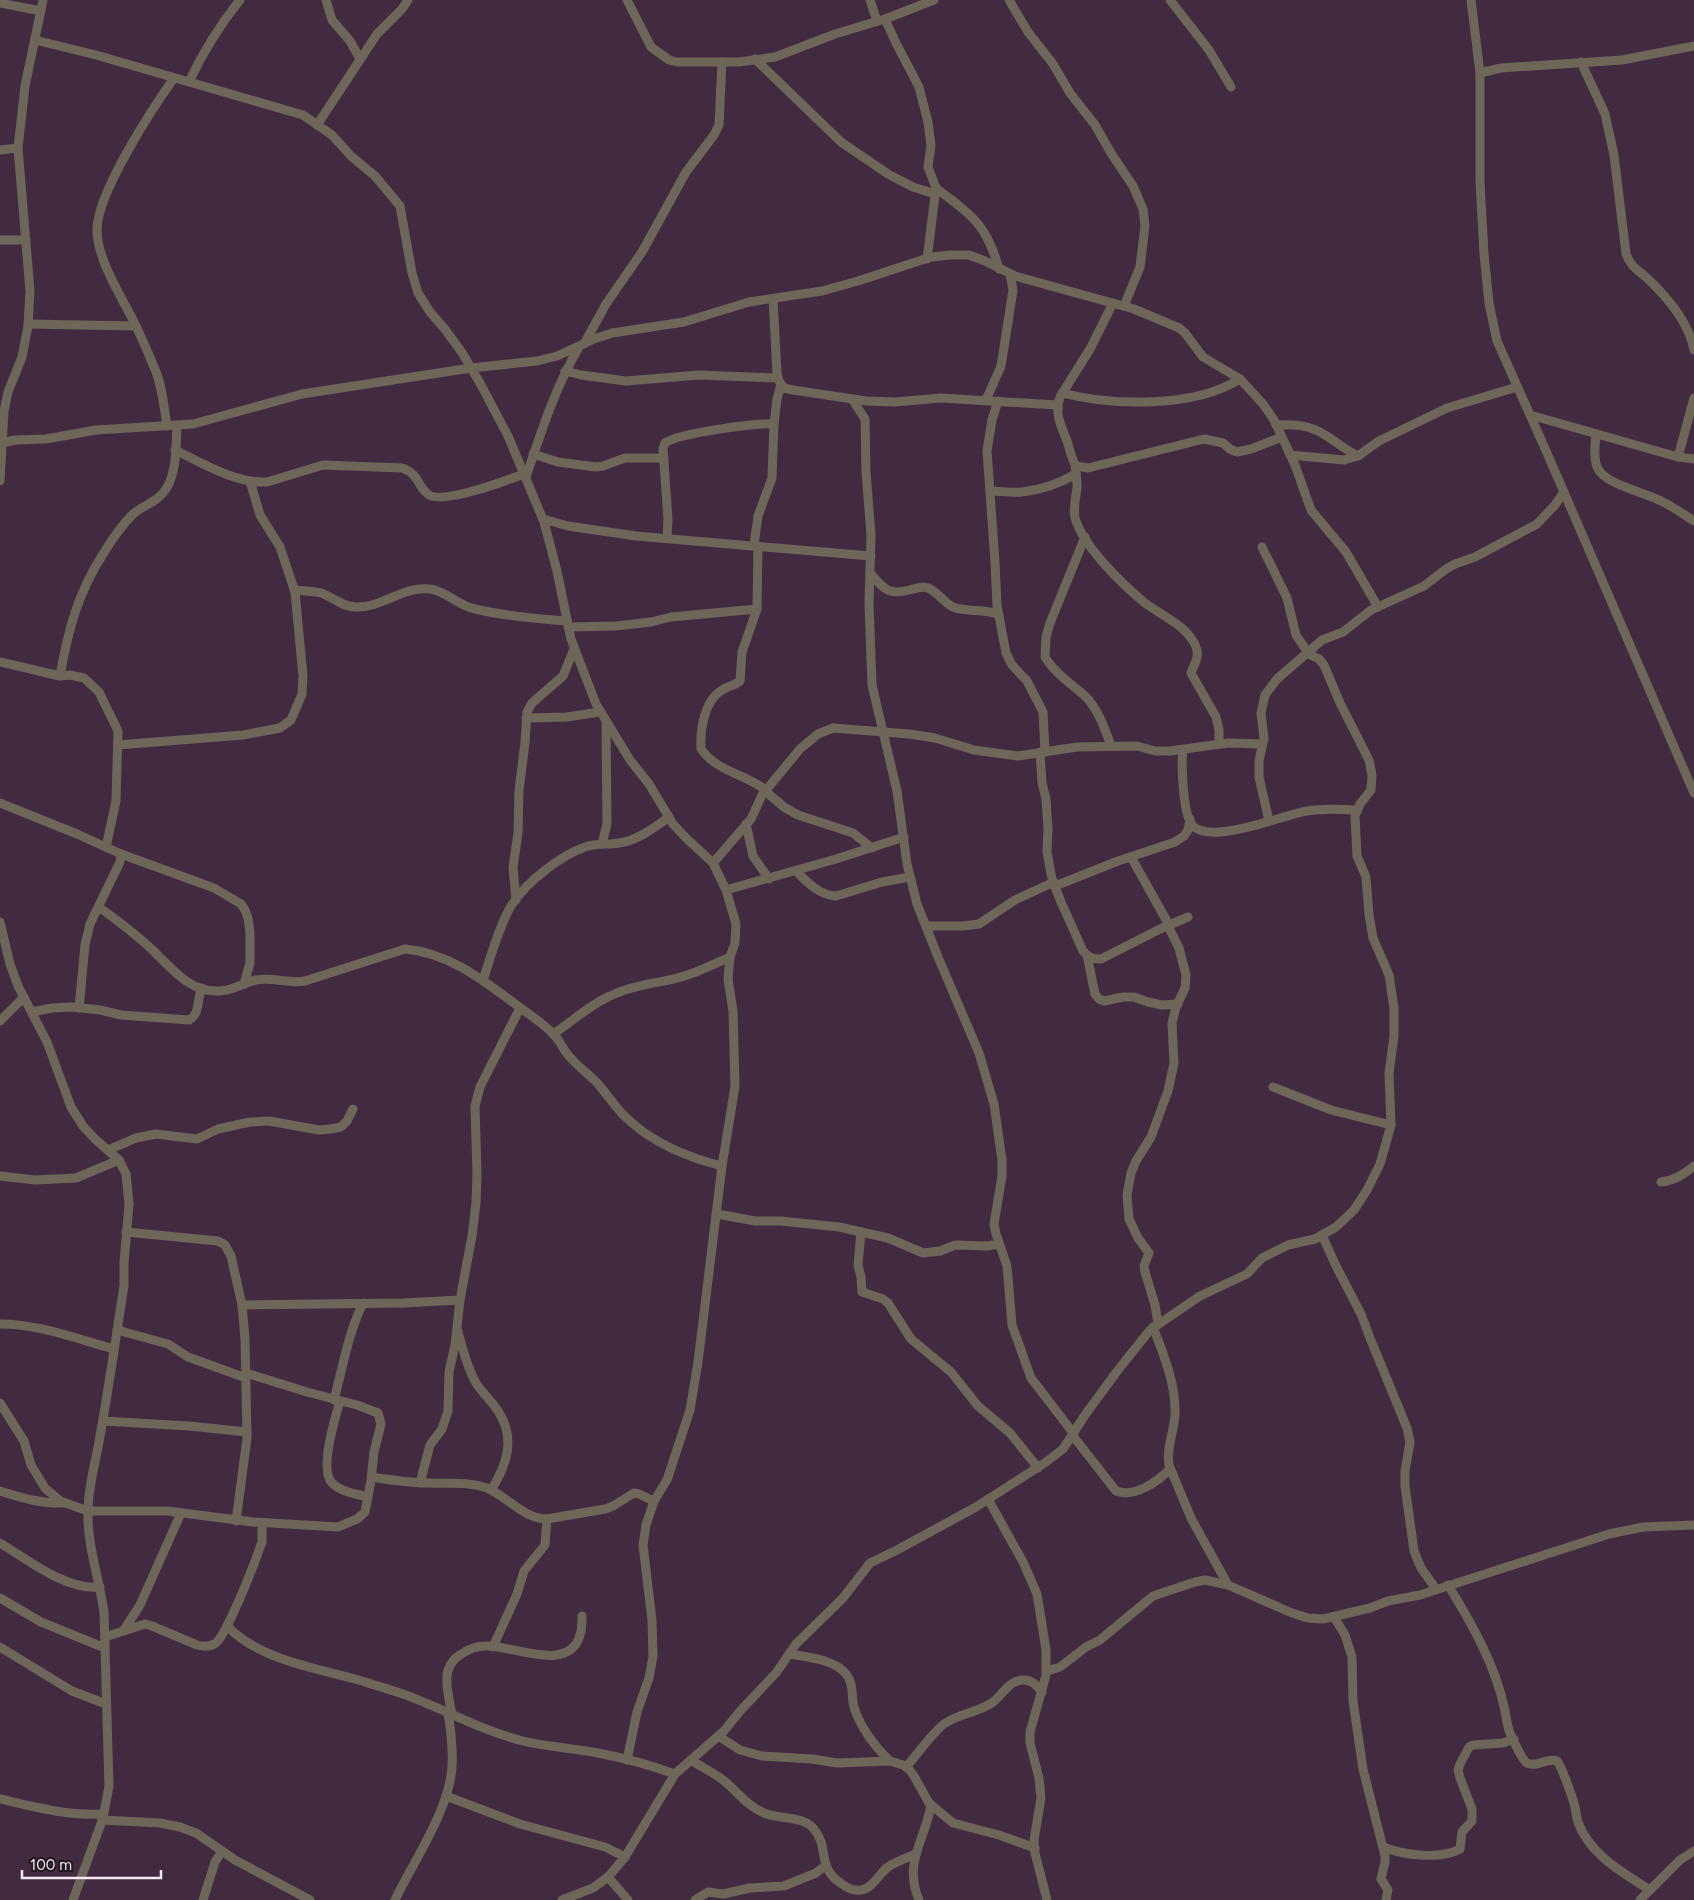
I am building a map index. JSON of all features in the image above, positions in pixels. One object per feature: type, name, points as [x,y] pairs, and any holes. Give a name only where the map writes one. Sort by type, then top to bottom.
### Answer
[{"type":"street","points":[[0,481],[3,405],[22,357],[28,324],[30,291],[18,148],[25,86],[43,0]]},
{"type":"street","points":[[189,82],[202,54],[240,0]]},
{"type":"street","points":[[326,0],[332,20],[350,41],[360,59]]},
{"type":"street","points":[[317,125],[377,34],[402,9],[408,0]]},
{"type":"street","points":[[627,0],[651,47],[669,60],[677,62],[722,62],[775,57],[835,34],[881,20],[921,2],[934,0]]},
{"type":"street","points":[[870,0],[896,43],[924,100],[931,145],[928,168],[935,191],[927,259]]},
{"type":"street","points":[[1009,0],[1028,32],[1053,64],[1070,93],[1095,124],[1111,153],[1134,186],[1143,209],[1145,226],[1140,267],[1124,306]]},
{"type":"street","points":[[1170,0],[1210,50],[1231,87]]},
{"type":"street","points":[[1471,0],[1480,73],[1480,182],[1488,303],[1496,341],[1564,492],[1694,793]]},
{"type":"street","points":[[0,3],[41,11]]},
{"type":"street","points":[[35,40],[303,115],[332,135],[351,156],[375,176],[400,206],[410,264],[418,293],[471,368],[508,436],[543,519],[557,571],[574,649],[600,712],[669,817],[686,838],[713,863],[726,890],[736,924],[735,943],[730,957],[728,979],[733,1012],[735,1086],[722,1166],[698,1362],[690,1410],[667,1480],[654,1501],[646,1525],[643,1546],[652,1620],[653,1656],[637,1712],[627,1760]]},
{"type":"street","points":[[1480,73],[1501,68],[1622,60],[1694,46]]},
{"type":"street","points":[[755,59],[841,142],[888,174],[913,188],[935,191],[974,218],[987,235],[1000,269]]},
{"type":"street","points":[[525,476],[547,414],[565,371],[606,304],[642,252],[686,172],[719,125],[722,62]]},
{"type":"street","points":[[1581,62],[1605,114],[1612,146],[1626,254],[1630,264],[1666,298],[1685,326],[1694,350]]},
{"type":"street","points":[[60,676],[72,618],[85,585],[103,553],[133,514],[161,497],[172,476],[175,450],[172,426],[155,369],[136,326],[112,280],[99,244],[98,221],[108,190],[120,166],[140,130],[174,78]]},
{"type":"street","points":[[0,150],[18,148]]},
{"type":"street","points":[[0,240],[26,240]]},
{"type":"street","points":[[2,443],[15,440],[46,439],[96,430],[172,426],[212,420],[302,394],[471,368],[537,361],[557,356],[612,334],[684,322],[728,308],[841,286],[927,259],[951,255],[969,255],[1010,274],[1124,306],[1179,328],[1208,360],[1240,379],[1263,404],[1276,425],[1290,454],[1311,510],[1346,552],[1378,607]]},
{"type":"street","points":[[986,400],[1002,366],[1011,304],[1010,274]]},
{"type":"street","points":[[773,299],[780,381],[774,424],[772,478],[758,516],[756,546],[757,609],[742,652],[740,681],[732,687],[722,690],[710,702],[705,713],[701,749],[704,754],[728,771],[755,782],[784,807],[798,815],[853,833],[872,848]]},
{"type":"street","points":[[1113,303],[1090,349],[1062,393],[1057,405],[1059,424],[1075,464],[1075,520],[1085,537],[1118,579],[1143,602],[1184,630],[1196,647],[1197,660],[1192,673],[1218,724],[1219,744]]},
{"type":"street","points":[[1685,326],[1694,321]]},
{"type":"street","points":[[28,324],[136,326]]},
{"type":"street","points":[[565,371],[626,381],[700,375],[780,381]]},
{"type":"street","points":[[1062,393],[1095,400],[1142,403],[1171,400],[1216,391],[1240,379]]},
{"type":"street","points":[[780,381],[784,388],[793,390],[882,402],[941,398],[1057,405]]},
{"type":"street","points":[[1290,454],[1344,460],[1358,456],[1379,441],[1447,408],[1517,387]]},
{"type":"street","points":[[1678,457],[1694,398]]},
{"type":"street","points":[[852,399],[865,419],[866,472],[872,535],[869,604],[872,686],[897,791],[910,877],[917,904],[941,966],[980,1052],[994,1104],[1002,1160],[1002,1176],[994,1224],[1007,1266],[1012,1325],[1030,1378],[1116,1491],[1127,1493],[1138,1490],[1161,1478],[1170,1469]]},
{"type":"street","points":[[998,401],[992,420],[987,451],[995,562],[996,606],[1006,654],[1012,665],[1027,681],[1043,712],[1043,752],[1048,829],[1047,852],[1054,884],[1083,951],[1093,959],[1101,959],[1188,917]]},
{"type":"street","points":[[1530,415],[1678,457],[1694,459]]},
{"type":"street","points":[[667,538],[668,519],[663,449],[665,443],[670,440],[742,426],[774,424]]},
{"type":"street","points":[[1276,425],[1302,425],[1316,430],[1345,450],[1358,456]]},
{"type":"street","points":[[1596,434],[1595,455],[1598,469],[1605,476],[1617,483],[1660,500],[1694,521]]},
{"type":"street","points":[[1075,464],[1082,468],[1088,468],[1204,439],[1223,443],[1237,452],[1282,438]]},
{"type":"street","points":[[175,450],[230,476],[250,481],[267,482],[323,465],[402,468],[410,470],[428,494],[435,497],[464,493],[525,476]]},
{"type":"street","points":[[533,454],[558,462],[596,467],[625,458],[664,458]]},
{"type":"street","points":[[990,491],[1023,492],[1035,490],[1058,483],[1076,474]]},
{"type":"street","points":[[118,745],[243,735],[280,728],[291,720],[302,694],[303,676],[294,590],[280,547],[260,516],[250,481]]},
{"type":"street","points":[[1269,821],[1259,777],[1259,761],[1264,730],[1261,713],[1264,696],[1277,680],[1322,640],[1343,632],[1354,622],[1378,607],[1424,586],[1455,564],[1475,557],[1537,524],[1564,492]]},
{"type":"street","points":[[543,519],[568,526],[598,531],[871,556]]},
{"type":"street","points":[[1085,537],[1050,623],[1046,637],[1045,657],[1056,671],[1085,696],[1095,708],[1111,746]]},
{"type":"street","points":[[562,1900],[593,1888],[608,1877],[625,1857],[675,1774],[718,1736],[776,1673],[796,1644],[843,1598],[870,1563],[988,1500],[1064,1449],[1085,1415],[1118,1370],[1139,1342],[1156,1325],[1200,1296],[1247,1274],[1262,1258],[1274,1251],[1288,1245],[1315,1239],[1336,1227],[1354,1210],[1368,1190],[1380,1164],[1391,1125],[1389,1073],[1394,1036],[1393,998],[1389,975],[1373,938],[1366,877],[1357,856],[1356,810],[1371,790],[1372,776],[1369,760],[1340,703],[1324,664],[1308,653],[1296,636],[1287,598],[1262,547]]},
{"type":"street","points":[[870,573],[886,590],[894,593],[927,588],[935,592],[950,606],[970,611],[985,610],[998,616]]},
{"type":"street","points":[[294,590],[322,594],[344,606],[356,607],[372,606],[405,592],[432,589],[475,609],[568,624],[616,626],[650,622],[671,617],[757,609]]},
{"type":"street","points":[[516,900],[513,867],[518,833],[519,790],[527,712],[532,703],[563,676],[574,649]]},
{"type":"street","points":[[0,662],[60,676],[70,675],[84,678],[99,692],[118,731],[116,801],[106,847]]},
{"type":"street","points":[[526,718],[567,717],[600,712]]},
{"type":"street","points":[[602,844],[607,824],[606,722]]},
{"type":"street","points":[[713,863],[751,819],[766,791],[800,749],[818,734],[833,728],[935,738],[974,750],[1018,756],[1076,747],[1137,746],[1163,751],[1219,744],[1262,744]]},
{"type":"street","points":[[1183,750],[1183,784],[1190,819],[1198,830],[1206,832],[1234,831],[1306,811],[1329,809],[1356,810]]},
{"type":"street","points":[[0,803],[121,854],[214,888],[241,904],[246,910],[250,933],[250,963],[244,984]]},
{"type":"street","points":[[483,980],[506,919],[516,900],[527,887],[568,855],[585,847],[631,840],[669,817]]},
{"type":"street","points":[[926,926],[980,924],[1015,900],[1054,884],[1175,842],[1184,836],[1188,830],[1190,819]]},
{"type":"street","points":[[746,824],[753,856],[768,879]]},
{"type":"street","points":[[726,890],[904,838]]},
{"type":"street","points":[[79,1008],[85,945],[90,924],[120,862],[121,854]]},
{"type":"street","points":[[1132,857],[1180,948],[1185,970],[1185,988],[1172,1023],[1175,1050],[1172,1078],[1150,1137],[1131,1173],[1127,1195],[1128,1219],[1149,1253],[1144,1266],[1145,1272],[1155,1305],[1156,1325],[1175,1401],[1174,1428],[1168,1456],[1170,1469],[1190,1518],[1228,1585]]},
{"type":"street","points":[[796,871],[820,892],[828,896],[836,896],[882,882],[910,877]]},
{"type":"street","points":[[99,907],[147,944],[177,975],[209,991],[220,991],[255,980],[305,981],[405,949],[442,957],[472,972],[545,1026],[568,1055],[600,1086],[617,1108],[632,1123],[672,1149],[722,1166]]},
{"type":"street","points":[[0,922],[10,964],[47,1042],[71,1107],[83,1126],[119,1160],[126,1174],[128,1186],[129,1204],[124,1286],[103,1421],[89,1489],[88,1511],[88,1534],[100,1587],[105,1637],[109,1786],[102,1817],[73,1900]]},
{"type":"street","points":[[1087,955],[1095,994],[1099,999],[1104,1001],[1129,997],[1162,1005],[1178,1004]]},
{"type":"street","points":[[553,1034],[572,1022],[591,1006],[610,995],[647,983],[682,976],[709,967],[730,957]]},
{"type":"street","points":[[32,1012],[52,1008],[79,1008],[189,1020],[197,1013],[199,995],[202,988]]},
{"type":"street","points":[[0,1021],[24,997]]},
{"type":"street","points":[[420,1483],[430,1445],[442,1429],[448,1411],[449,1372],[471,1245],[476,1203],[475,1106],[480,1087],[520,1008]]},
{"type":"street","points":[[1273,1087],[1331,1110],[1391,1125]]},
{"type":"street","points":[[108,1150],[136,1138],[156,1134],[197,1139],[218,1129],[250,1122],[269,1121],[312,1129],[332,1129],[342,1127],[348,1121],[353,1110]]},
{"type":"street","points":[[0,1176],[34,1180],[76,1178],[119,1160]]},
{"type":"street","points":[[1661,1182],[1673,1180],[1694,1166]]},
{"type":"street","points":[[717,1214],[755,1221],[781,1221],[840,1227],[888,1238],[923,1253],[940,1251],[955,1245],[988,1246],[999,1244]]},
{"type":"street","points":[[126,1232],[218,1241],[225,1245],[230,1256],[242,1305],[246,1375],[247,1432],[236,1521]]},
{"type":"street","points":[[861,1232],[858,1265],[862,1292],[888,1302],[911,1339],[951,1372],[978,1406],[1010,1433],[1038,1468]]},
{"type":"street","points":[[1322,1235],[1361,1314],[1407,1428],[1410,1442],[1405,1471],[1405,1486],[1414,1552],[1421,1568],[1436,1590]]},
{"type":"street","points":[[242,1305],[426,1303],[460,1300]]},
{"type":"street","points":[[363,1303],[348,1340],[327,1464],[331,1482],[336,1486],[368,1497]]},
{"type":"street","points":[[0,1324],[15,1324],[36,1328],[114,1350]]},
{"type":"street","points":[[456,1328],[476,1383],[498,1411],[505,1428],[508,1453],[505,1466],[491,1490]]},
{"type":"street","points":[[0,1403],[24,1440],[31,1465],[45,1488],[65,1503],[88,1511],[167,1511],[236,1521],[338,1527],[357,1520],[365,1512],[372,1477],[374,1452],[381,1424],[378,1413],[366,1408],[193,1360],[168,1344],[117,1330]]},
{"type":"street","points":[[103,1421],[189,1426],[247,1432]]},
{"type":"street","points":[[372,1477],[420,1483],[466,1483],[491,1490],[538,1520],[597,1511],[613,1506],[634,1493],[654,1501]]},
{"type":"street","points":[[0,1491],[48,1504],[65,1503]]},
{"type":"street","points":[[988,1500],[1023,1562],[1037,1594],[1046,1650],[1047,1671],[1030,1732],[1030,1744],[1039,1778],[1041,1798],[1034,1848],[1047,1900]]},
{"type":"street","points":[[124,1630],[140,1605],[181,1514]]},
{"type":"street","points":[[493,1647],[517,1594],[524,1571],[545,1545],[547,1520]]},
{"type":"street","points":[[105,1637],[145,1624],[205,1647],[218,1642],[227,1626],[258,1553],[262,1542],[262,1523]]},
{"type":"street","points":[[1047,1671],[1060,1667],[1086,1647],[1100,1640],[1153,1596],[1194,1582],[1205,1580],[1228,1585],[1308,1618],[1334,1617],[1370,1608],[1388,1601],[1420,1595],[1609,1534],[1643,1526],[1694,1525]]},
{"type":"street","points":[[0,1543],[65,1581],[91,1588],[100,1587]]},
{"type":"street","points":[[1448,1585],[1463,1609],[1497,1681],[1508,1729],[1523,1759],[1527,1763],[1538,1763],[1553,1759],[1557,1761],[1575,1804],[1578,1822],[1586,1838],[1608,1861],[1650,1890]]},
{"type":"street","points":[[0,1598],[41,1622],[105,1648]]},
{"type":"street","points":[[395,1900],[439,1814],[446,1796],[452,1768],[447,1676],[448,1669],[453,1660],[474,1648],[493,1647],[557,1656],[576,1645],[581,1635],[582,1616]]},
{"type":"street","points":[[1334,1617],[1345,1635],[1352,1657],[1354,1701],[1363,1769],[1385,1862],[1380,1879],[1388,1890],[1386,1900]]},
{"type":"street","points":[[227,1626],[234,1633],[254,1645],[286,1660],[406,1695],[467,1722],[524,1741],[598,1753],[675,1774]]},
{"type":"street","points":[[0,1647],[72,1690],[106,1704]]},
{"type":"street","points":[[789,1654],[816,1659],[836,1666],[846,1673],[851,1682],[855,1708],[876,1749],[890,1761],[906,1767],[914,1776],[931,1805],[953,1823],[999,1834],[1034,1848]]},
{"type":"street","points":[[906,1767],[943,1725],[956,1717],[982,1709],[1017,1681],[1027,1680],[1032,1682],[1042,1692]]},
{"type":"street","points":[[718,1736],[740,1750],[762,1756],[784,1759],[812,1759],[837,1763],[890,1761]]},
{"type":"street","points":[[1382,1847],[1421,1856],[1460,1849],[1462,1832],[1472,1821],[1472,1810],[1460,1778],[1458,1770],[1460,1764],[1469,1748],[1473,1745],[1503,1743],[1514,1739]]},
{"type":"street","points":[[690,1760],[722,1779],[757,1810],[765,1814],[794,1819],[809,1824],[820,1838],[828,1871],[836,1881],[848,1888],[856,1890],[866,1889],[886,1868],[898,1860],[916,1854]]},
{"type":"street","points":[[446,1796],[520,1824],[605,1847],[625,1857]]},
{"type":"street","points":[[0,1799],[60,1813],[180,1827],[196,1833],[260,1874],[310,1900]]},
{"type":"street","points":[[919,1900],[912,1878],[916,1854],[929,1817],[931,1805]]},
{"type":"street","points":[[203,1900],[215,1862],[222,1851]]},
{"type":"street","points":[[1640,1900],[1680,1860],[1694,1851]]},
{"type":"street","points":[[695,1900],[708,1892],[723,1894],[750,1888],[784,1886],[816,1873],[826,1865]]},
{"type":"street","points":[[608,1877],[628,1900]]}]
